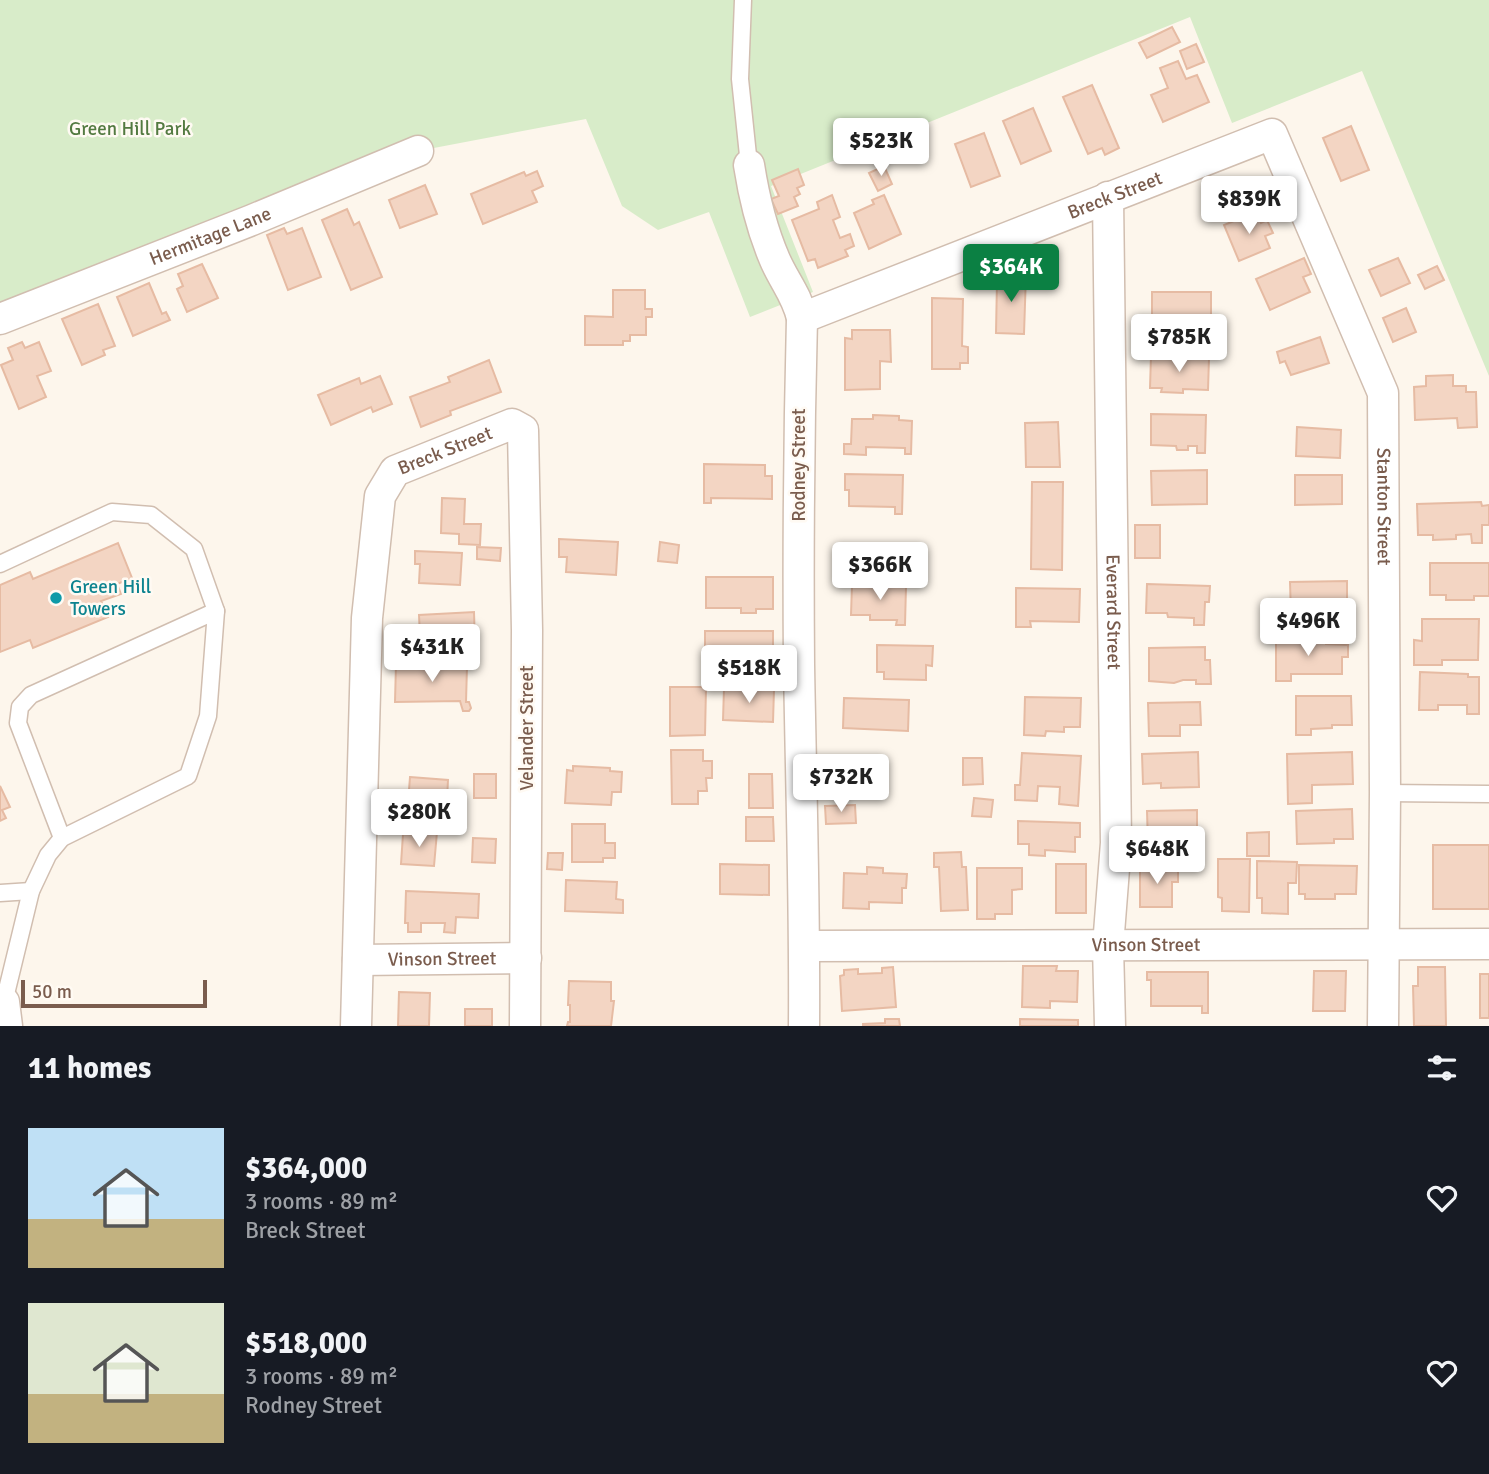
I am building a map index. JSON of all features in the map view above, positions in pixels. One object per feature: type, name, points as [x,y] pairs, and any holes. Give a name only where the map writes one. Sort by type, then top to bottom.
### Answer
[{"type":"street","name":"Breck Street","points":[[802,318],[1272,134]]},
{"type":"street","name":"Stanton Street","points":[[1272,134],[1383,393],[1385,793],[1382,1026]]},
{"type":"street","name":"Hermitage Lane","points":[[0,319],[252,220],[418,150]]},
{"type":"street","name":"Rodney Street","points":[[749,165],[769,246],[779,270],[799,301],[802,318],[799,661],[804,1026]]},
{"type":"street","name":"Everard Street","points":[[1108,197],[1115,830],[1108,946],[1110,1026]]},
{"type":"street","name":"Breck Street","points":[[358,960],[367,618],[380,495],[395,471],[512,424],[523,429]]},
{"type":"street","name":"Velander Street","points":[[523,429],[527,630],[525,1026]]},
{"type":"street","name":"Vinson Street","points":[[805,946],[1489,944]]},
{"type":"street","name":"Vinson Street","points":[[358,960],[526,958]]},
{"type":"street","points":[[356,1026],[358,960]]},
{"type":"lane","name":"Rodney Street","points":[[743,0],[740,79],[749,165]]},
{"type":"lane","points":[[0,564],[113,512],[151,515],[194,550],[216,611],[208,716],[188,776],[62,838],[48,855],[31,891],[4,1010]]},
{"type":"lane","points":[[62,838],[18,723],[20,707],[31,695],[216,611]]},
{"type":"lane","points":[[1385,793],[1489,794]]},
{"type":"lane","points":[[0,893],[31,891]]},
{"type":"green space","name":"Green Hill Park","points":[[0,0],[1489,0],[1489,376],[1362,71],[1232,123],[1190,17],[771,186],[813,292],[750,317],[709,212],[658,230],[622,206],[586,119],[418,151],[0,319]]},
{"type":"building","points":[[1172,27],[1180,42],[1147,58],[1139,43]]},
{"type":"building","points":[[1196,44],[1204,62],[1187,69],[1180,51]]},
{"type":"building","points":[[1178,61],[1186,79],[1197,75],[1209,102],[1163,122],[1151,95],[1168,88],[1160,68]]},
{"type":"building","points":[[1092,85],[1119,148],[1105,155],[1102,148],[1088,154],[1063,97]]},
{"type":"building","points":[[1033,108],[1051,151],[1021,164],[1003,121]]},
{"type":"building","points":[[1351,126],[1369,170],[1341,181],[1323,138]]},
{"type":"building","points":[[984,133],[1000,176],[971,187],[955,144]]},
{"type":"building","points":[[884,166],[892,184],[878,191],[869,173]]},
{"type":"building","points":[[798,169],[804,185],[797,188],[800,194],[794,197],[798,206],[778,214],[771,199],[779,196],[772,180]]},
{"type":"building","points":[[537,171],[543,186],[532,191],[537,202],[483,224],[471,194],[524,172],[526,176]]},
{"type":"building","points":[[425,185],[437,214],[400,228],[389,200]]},
{"type":"building","points":[[832,195],[840,217],[833,220],[840,238],[850,234],[854,246],[845,250],[848,256],[818,268],[815,259],[808,261],[792,220],[819,209],[817,202]]},
{"type":"building","points":[[884,195],[901,234],[869,249],[854,213],[874,204],[872,200]]},
{"type":"building","points":[[347,209],[354,225],[359,222],[382,277],[351,290],[322,220]]},
{"type":"building","points":[[1256,212],[1261,223],[1267,220],[1273,233],[1265,236],[1270,248],[1239,261],[1224,225]]},
{"type":"building","points":[[284,228],[287,234],[302,228],[321,277],[288,290],[267,235]]},
{"type":"building","points":[[1304,258],[1311,274],[1303,277],[1310,292],[1270,310],[1256,279]]},
{"type":"building","points":[[1398,258],[1410,283],[1381,296],[1369,270]]},
{"type":"building","points":[[202,264],[218,298],[187,312],[177,289],[183,286],[178,274]]},
{"type":"building","points":[[1437,266],[1444,280],[1425,289],[1418,275]]},
{"type":"building","points":[[1002,274],[1026,274],[1024,334],[996,333],[997,281],[1002,281]]},
{"type":"building","points":[[149,283],[162,314],[166,312],[170,320],[133,336],[117,297]]},
{"type":"building","points":[[613,290],[645,290],[645,309],[652,309],[652,317],[646,317],[646,335],[630,335],[630,341],[623,341],[623,345],[585,345],[585,316],[613,317]]},
{"type":"building","points":[[1152,292],[1211,292],[1211,328],[1173,328],[1173,324],[1152,324]]},
{"type":"building","points":[[932,298],[963,299],[962,346],[968,347],[968,363],[960,363],[960,369],[932,369]]},
{"type":"building","points":[[98,304],[115,346],[103,350],[105,355],[82,365],[62,319]]},
{"type":"building","points":[[1406,308],[1416,332],[1393,342],[1383,318]]},
{"type":"building","points":[[852,330],[890,330],[891,362],[880,361],[880,389],[845,390],[845,338],[852,339]]},
{"type":"building","points":[[1320,337],[1329,363],[1291,375],[1285,361],[1280,363],[1277,352]]},
{"type":"building","points":[[22,342],[25,348],[39,342],[51,371],[37,376],[46,397],[19,409],[1,365],[13,360],[8,348]]},
{"type":"building","points":[[1151,356],[1209,358],[1208,390],[1183,389],[1183,393],[1161,392],[1162,388],[1150,388]]},
{"type":"building","points":[[489,360],[501,392],[450,411],[451,415],[421,427],[410,397],[450,382],[448,377]]},
{"type":"building","points":[[1453,375],[1453,386],[1466,386],[1466,392],[1476,392],[1477,427],[1458,428],[1457,418],[1415,420],[1414,387],[1426,386],[1426,376]]},
{"type":"building","points":[[380,376],[392,404],[373,412],[371,407],[331,425],[318,395],[359,378],[361,384]]},
{"type":"building","points":[[1151,414],[1206,415],[1205,453],[1197,453],[1197,446],[1188,446],[1188,450],[1177,450],[1176,446],[1151,445]]},
{"type":"building","points":[[873,415],[899,416],[899,420],[912,421],[911,454],[905,454],[905,448],[866,447],[866,455],[844,454],[844,444],[851,444],[852,419],[873,419]]},
{"type":"building","points":[[1058,422],[1060,467],[1026,467],[1025,423]]},
{"type":"building","points":[[1297,427],[1341,430],[1340,458],[1296,456]]},
{"type":"building","points":[[704,464],[765,465],[765,476],[772,476],[772,499],[711,498],[711,503],[704,503]]},
{"type":"building","points":[[1207,470],[1207,504],[1152,505],[1151,471]]},
{"type":"building","points":[[845,474],[903,475],[902,514],[895,514],[895,507],[849,506]]},
{"type":"building","points":[[1295,475],[1342,475],[1342,504],[1295,505]]},
{"type":"building","points":[[1032,482],[1063,482],[1062,570],[1031,569]]},
{"type":"building","points":[[442,498],[465,499],[464,524],[481,524],[480,545],[459,544],[459,534],[441,533]]},
{"type":"building","points":[[1481,502],[1482,506],[1489,505],[1489,525],[1482,525],[1482,543],[1472,543],[1471,534],[1456,535],[1456,539],[1433,540],[1433,535],[1418,535],[1417,504]]},
{"type":"building","points":[[1135,525],[1160,525],[1160,558],[1135,558]]},
{"type":"building","points":[[559,539],[618,542],[616,575],[566,572],[567,557],[559,557]]},
{"type":"building","points":[[660,542],[679,545],[677,563],[658,561]]},
{"type":"building","name":"Green Hill Towers","points":[[118,543],[132,578],[117,584],[121,594],[101,601],[108,617],[33,648],[30,640],[0,652],[0,585],[30,572],[33,579]]},
{"type":"building","points":[[477,547],[501,548],[500,561],[477,559]]},
{"type":"building","points":[[415,551],[462,553],[460,585],[419,583],[420,564],[415,564]]},
{"type":"building","points":[[1430,563],[1489,563],[1489,596],[1474,596],[1474,600],[1446,600],[1446,595],[1430,595]]},
{"type":"building","points":[[706,577],[773,577],[773,609],[756,609],[756,613],[741,613],[741,608],[706,608]]},
{"type":"building","points":[[1347,581],[1347,611],[1291,615],[1290,582]]},
{"type":"building","points":[[1147,584],[1210,586],[1209,602],[1205,602],[1204,625],[1194,625],[1194,618],[1168,617],[1167,613],[1146,613]]},
{"type":"building","points":[[852,585],[906,586],[905,625],[896,625],[897,620],[870,620],[870,615],[851,615]]},
{"type":"building","points":[[1016,588],[1080,589],[1079,622],[1030,621],[1031,627],[1016,627]]},
{"type":"building","points":[[474,612],[475,645],[415,649],[415,638],[420,637],[419,615]]},
{"type":"building","points":[[1422,619],[1479,619],[1478,660],[1442,660],[1442,665],[1414,665],[1414,640],[1422,641]]},
{"type":"building","points":[[705,631],[773,631],[773,661],[757,661],[757,666],[739,666],[739,661],[705,661]]},
{"type":"building","points":[[1326,639],[1326,644],[1348,645],[1348,657],[1342,657],[1342,674],[1291,674],[1291,681],[1276,681],[1276,640]]},
{"type":"building","points":[[877,645],[933,646],[932,666],[926,665],[926,680],[884,679],[884,672],[877,672]]},
{"type":"building","points":[[1205,647],[1205,660],[1210,660],[1211,684],[1196,684],[1196,680],[1174,683],[1149,681],[1149,648]]},
{"type":"building","points":[[396,664],[467,666],[466,702],[469,702],[471,708],[469,711],[463,711],[460,701],[395,702]]},
{"type":"building","points":[[1420,672],[1479,677],[1479,714],[1467,714],[1467,705],[1438,705],[1438,710],[1419,710]]},
{"type":"building","points":[[670,687],[706,687],[705,735],[670,736]]},
{"type":"building","points":[[724,688],[774,689],[773,722],[723,720]]},
{"type":"building","points":[[1296,696],[1351,696],[1352,725],[1332,725],[1332,728],[1311,729],[1311,735],[1296,735]]},
{"type":"building","points":[[1025,697],[1081,698],[1080,727],[1064,727],[1064,732],[1046,731],[1045,736],[1024,735]]},
{"type":"building","points":[[844,698],[909,700],[908,731],[843,728]]},
{"type":"building","points":[[1200,702],[1201,725],[1180,725],[1180,736],[1149,736],[1148,703]]},
{"type":"building","points":[[671,750],[703,750],[703,761],[712,761],[712,778],[706,778],[707,791],[698,791],[698,804],[672,804]]},
{"type":"building","points":[[1198,752],[1199,787],[1161,788],[1161,783],[1143,784],[1142,754]]},
{"type":"building","points":[[1352,752],[1353,784],[1312,785],[1312,803],[1288,804],[1287,754]]},
{"type":"building","points":[[1022,753],[1081,756],[1078,806],[1059,804],[1060,787],[1038,786],[1037,801],[1015,800],[1015,785],[1020,785]]},
{"type":"building","points":[[963,758],[982,758],[983,784],[963,785]]},
{"type":"building","points":[[573,766],[610,768],[610,771],[622,772],[621,792],[612,792],[611,805],[565,803],[567,770],[573,771]]},
{"type":"building","points":[[474,774],[496,774],[496,798],[474,798]]},
{"type":"building","points":[[749,774],[772,774],[773,808],[749,808]]},
{"type":"building","points":[[410,777],[448,780],[446,819],[407,816]]},
{"type":"building","points":[[0,786],[10,807],[2,810],[6,818],[0,821]]},
{"type":"building","points":[[974,798],[993,800],[991,817],[972,816]]},
{"type":"building","points":[[855,805],[856,823],[826,824],[825,806]]},
{"type":"building","points":[[1352,809],[1353,839],[1334,839],[1334,843],[1297,844],[1296,811]]},
{"type":"building","points":[[1197,810],[1197,844],[1148,845],[1147,811]]},
{"type":"building","points":[[746,817],[773,817],[774,841],[746,841]]},
{"type":"building","points":[[1018,821],[1080,823],[1080,837],[1075,837],[1075,852],[1045,850],[1045,856],[1029,855],[1029,844],[1018,844]]},
{"type":"building","points":[[572,824],[605,824],[605,843],[615,843],[615,858],[603,858],[603,862],[572,862]]},
{"type":"building","points":[[426,831],[437,832],[434,866],[401,864],[403,834],[426,835]]},
{"type":"building","points":[[1269,832],[1269,856],[1247,856],[1247,833]]},
{"type":"building","points":[[473,838],[496,839],[495,863],[472,862]]},
{"type":"building","points":[[1433,845],[1489,845],[1489,909],[1433,909]]},
{"type":"building","points":[[961,852],[962,867],[966,867],[968,910],[941,911],[939,867],[934,867],[934,853]]},
{"type":"building","points":[[548,853],[563,853],[562,870],[547,869]]},
{"type":"building","points":[[1218,859],[1250,859],[1249,912],[1222,911],[1222,898],[1218,897]]},
{"type":"building","points":[[1257,861],[1297,862],[1296,883],[1288,883],[1288,914],[1262,913],[1262,898],[1257,898]]},
{"type":"building","points":[[720,864],[769,865],[769,895],[720,894]]},
{"type":"building","points":[[1056,864],[1086,864],[1086,913],[1056,913]]},
{"type":"building","points":[[1299,865],[1357,866],[1356,894],[1335,894],[1335,899],[1305,899],[1305,894],[1299,894]]},
{"type":"building","points":[[867,867],[883,868],[883,873],[907,874],[906,888],[902,888],[902,903],[869,902],[869,909],[843,908],[844,873],[867,874]]},
{"type":"building","points":[[1140,867],[1178,867],[1178,882],[1172,882],[1172,907],[1140,907]]},
{"type":"building","points":[[977,868],[1022,868],[1022,889],[1012,890],[1012,914],[995,914],[995,919],[977,919]]},
{"type":"building","points":[[566,880],[617,882],[616,899],[623,900],[623,913],[565,911]]},
{"type":"building","points":[[406,891],[479,894],[478,918],[456,917],[455,933],[444,932],[445,923],[421,923],[421,932],[408,932],[408,923],[405,923]]},
{"type":"building","points":[[1023,966],[1057,966],[1056,971],[1078,971],[1077,1002],[1050,1001],[1050,1008],[1022,1007]]},
{"type":"building","points":[[893,967],[896,1007],[842,1011],[840,976],[844,975],[844,970],[858,969],[858,974],[882,973],[882,968]]},
{"type":"building","points":[[1418,967],[1445,967],[1446,1026],[1414,1026],[1413,986],[1418,986]]},
{"type":"building","points":[[1314,971],[1346,971],[1345,1011],[1313,1011]]},
{"type":"building","points":[[1147,972],[1208,972],[1208,1013],[1202,1013],[1202,1006],[1151,1006],[1151,980],[1147,980]]},
{"type":"building","points":[[1480,974],[1489,974],[1489,1018],[1480,1018]]},
{"type":"building","points":[[569,981],[611,982],[611,1001],[614,1001],[611,1026],[567,1026],[570,1022]]},
{"type":"building","points":[[399,992],[430,993],[429,1026],[398,1026]]},
{"type":"building","points":[[465,1009],[492,1009],[492,1026],[465,1026]]},
{"type":"building","points":[[885,1019],[899,1019],[900,1026],[863,1026],[885,1023]]},
{"type":"building","points":[[1020,1019],[1078,1020],[1078,1026],[1020,1026]]},
{"type":"place","name":"Green Hill Towers","points":[[56,598]]}]
